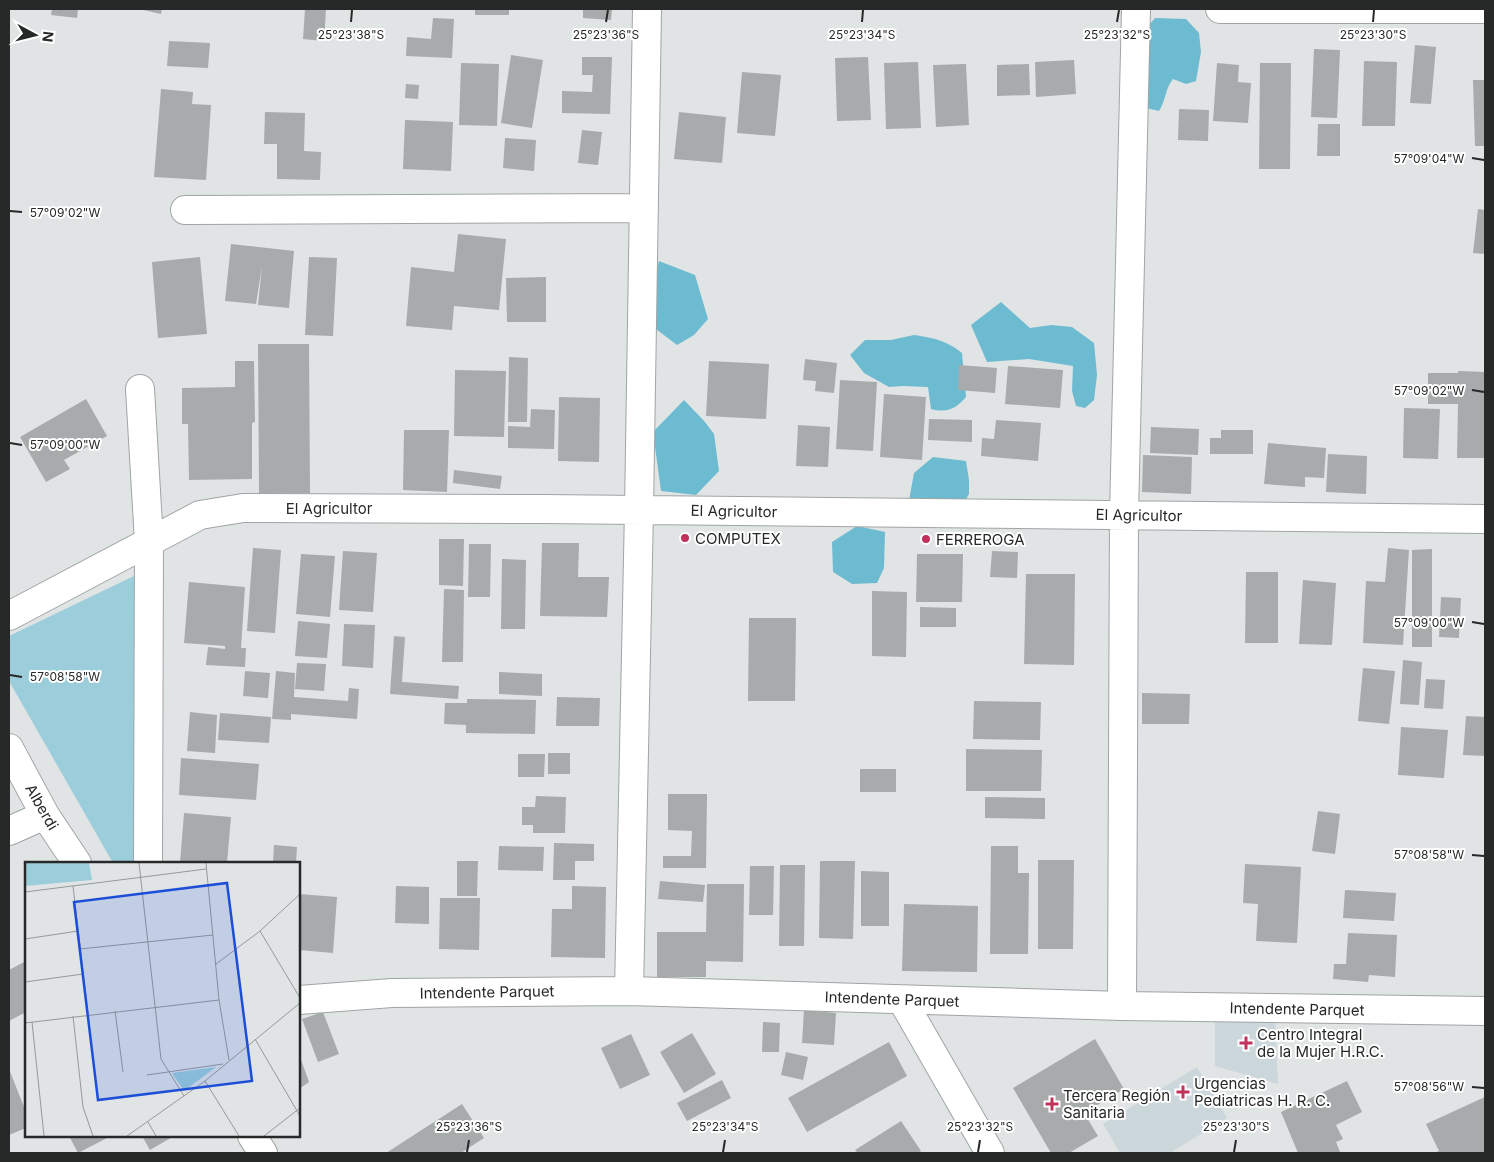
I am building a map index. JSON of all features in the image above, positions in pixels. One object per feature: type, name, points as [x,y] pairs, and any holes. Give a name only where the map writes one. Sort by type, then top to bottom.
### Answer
[{"type":"street","points":[[629,991],[647,9]]},
{"type":"street","points":[[1122,1006],[1124,515],[1136,9]]},
{"type":"street","points":[[1220,9],[1485,9]]},
{"type":"street","points":[[185,210],[644,208]]},
{"type":"street","points":[[140,389],[149,542],[148,862]]},
{"type":"street","name":"El Agricultor","points":[[9,616],[200,515],[243,508],[639,510],[1485,519]]},
{"type":"street","name":"Alberdi","points":[[9,748],[45,814],[76,862]]},
{"type":"street","points":[[9,831],[45,814]]},
{"type":"street","name":"Intendente Parquet","points":[[300,1000],[392,993],[629,991],[1122,1006],[1485,1011]]},
{"type":"street","points":[[902,1000],[990,1153]]},
{"type":"street","points":[[253,1137],[263,1153]]},
{"type":"shaded area","points":[[1155,18],[1186,19],[1199,33],[1201,52],[1196,81],[1186,84],[1173,79],[1159,111],[1146,108],[1146,34]]},
{"type":"shaded area","points":[[659,261],[695,275],[708,319],[694,335],[677,345],[652,326],[650,294]]},
{"type":"shaded area","points":[[1001,302],[1030,328],[1051,325],[1072,327],[1094,343],[1097,375],[1094,400],[1085,408],[1076,406],[1072,391],[1073,366],[1029,359],[987,362],[971,325]]},
{"type":"shaded area","points":[[914,335],[939,340],[962,353],[966,397],[955,407],[947,410],[931,409],[928,387],[889,387],[864,373],[850,355],[865,340],[891,340]]},
{"type":"shaded area","points":[[684,400],[714,434],[719,471],[696,495],[661,491],[653,432]]},
{"type":"shaded area","points":[[933,457],[966,461],[969,494],[961,508],[908,506],[914,473]]},
{"type":"shaded area","points":[[857,526],[885,532],[884,568],[877,583],[852,584],[833,572],[832,542]]},
{"type":"shaded area","points":[[134,576],[137,862],[112,862],[9,681],[9,636]]},
{"type":"shaded area","name":"Centro Integral de la Mujer H.R.C.","points":[[1215,1008],[1275,1021],[1278,1084],[1215,1066]]},
{"type":"shaded area","name":"Urgencias Pediatricas H. R. C.","points":[[1197,1067],[1227,1118],[1170,1153],[1120,1153],[1103,1124]]},
{"type":"building","points":[[52,9],[78,9],[77,18],[51,15]]},
{"type":"building","points":[[139,9],[162,9],[161,14]]},
{"type":"building","points":[[305,9],[326,9],[324,41],[303,39]]},
{"type":"building","points":[[475,9],[509,9],[509,15],[475,15]]},
{"type":"building","points":[[583,9],[612,9],[611,20],[583,18]]},
{"type":"building","points":[[433,18],[454,19],[452,58],[406,56],[407,37],[431,39]]},
{"type":"building","points":[[169,41],[210,43],[208,68],[167,66]]},
{"type":"building","points":[[1415,45],[1436,47],[1431,104],[1410,103]]},
{"type":"building","points":[[1314,49],[1340,50],[1337,118],[1311,117]]},
{"type":"building","points":[[511,55],[543,60],[532,128],[501,123]]},
{"type":"building","points":[[582,57],[612,57],[610,114],[562,113],[562,91],[592,92],[593,75],[582,75]]},
{"type":"building","points":[[868,57],[871,120],[837,121],[835,58]]},
{"type":"building","points":[[1074,60],[1076,94],[1036,97],[1035,62]]},
{"type":"building","points":[[1364,61],[1397,62],[1395,126],[1362,126]]},
{"type":"building","points":[[918,62],[921,128],[886,129],[884,63]]},
{"type":"building","points":[[461,63],[499,64],[497,126],[459,125]]},
{"type":"building","points":[[1217,63],[1239,65],[1238,82],[1251,83],[1248,123],[1213,121]]},
{"type":"building","points":[[1260,63],[1291,63],[1290,169],[1259,169]]},
{"type":"building","points":[[966,64],[969,125],[936,127],[933,65]]},
{"type":"building","points":[[1029,64],[1030,95],[997,96],[997,65]]},
{"type":"building","points":[[742,72],[781,75],[775,136],[737,133]]},
{"type":"building","points":[[1473,80],[1485,80],[1485,146],[1475,146]]},
{"type":"building","points":[[406,84],[419,85],[418,99],[405,98]]},
{"type":"building","points":[[161,89],[193,92],[192,104],[211,105],[206,180],[154,177]]},
{"type":"building","points":[[1179,109],[1209,110],[1208,141],[1178,140]]},
{"type":"building","points":[[265,112],[305,113],[304,151],[321,152],[320,180],[277,179],[277,144],[264,144]]},
{"type":"building","points":[[679,112],[726,117],[722,163],[674,159]]},
{"type":"building","points":[[405,120],[453,122],[451,171],[403,169]]},
{"type":"building","points":[[1318,124],[1340,124],[1340,156],[1317,156]]},
{"type":"building","points":[[582,130],[602,132],[598,165],[578,163]]},
{"type":"building","points":[[505,138],[536,140],[534,171],[503,168]]},
{"type":"building","points":[[1478,209],[1485,210],[1485,254],[1473,253]]},
{"type":"building","points":[[458,234],[506,239],[499,310],[454,306],[452,330],[406,326],[411,267],[454,272]]},
{"type":"building","points":[[231,244],[294,251],[289,308],[258,305],[262,266],[256,304],[225,301]]},
{"type":"building","points":[[200,257],[207,334],[158,338],[152,262]]},
{"type":"building","points":[[309,257],[337,258],[333,336],[305,335]]},
{"type":"building","points":[[546,277],[546,322],[507,322],[506,278]]},
{"type":"building","points":[[258,344],[309,344],[310,493],[259,493]]},
{"type":"building","points":[[509,357],[528,358],[527,422],[508,422]]},
{"type":"building","points":[[805,359],[837,363],[834,393],[815,391],[816,381],[803,380]]},
{"type":"building","points":[[235,361],[254,361],[255,422],[252,423],[252,479],[189,480],[188,424],[182,424],[182,388],[235,387]]},
{"type":"building","points":[[709,361],[769,364],[766,419],[706,416]]},
{"type":"building","points":[[959,365],[997,368],[995,393],[958,390]]},
{"type":"building","points":[[1008,366],[1063,370],[1060,408],[1005,404]]},
{"type":"building","points":[[455,370],[506,371],[504,437],[454,436]]},
{"type":"building","points":[[1458,371],[1485,372],[1485,458],[1457,458],[1458,404],[1428,404],[1428,373],[1458,373]]},
{"type":"building","points":[[840,380],[877,382],[873,451],[836,449]]},
{"type":"building","points":[[884,394],[926,397],[922,460],[880,457]]},
{"type":"building","points":[[559,397],[600,398],[599,462],[558,461]]},
{"type":"building","points":[[86,399],[107,436],[64,460],[70,469],[46,482],[20,437]]},
{"type":"building","points":[[1404,408],[1440,409],[1438,459],[1403,458]]},
{"type":"building","points":[[531,409],[555,410],[554,449],[508,448],[508,426],[530,427]]},
{"type":"building","points":[[929,419],[972,420],[972,442],[928,440]]},
{"type":"building","points":[[996,420],[1041,423],[1038,461],[981,456],[982,438],[994,439]]},
{"type":"building","points":[[798,425],[830,427],[828,467],[796,466]]},
{"type":"building","points":[[1151,427],[1199,429],[1198,455],[1150,453]]},
{"type":"building","points":[[404,430],[449,430],[447,492],[403,490]]},
{"type":"building","points":[[1221,430],[1253,430],[1253,454],[1210,454],[1210,438],[1221,438]]},
{"type":"building","points":[[1268,443],[1326,448],[1324,478],[1305,477],[1305,487],[1264,484]]},
{"type":"building","points":[[1328,454],[1367,456],[1366,494],[1326,492]]},
{"type":"building","points":[[1143,455],[1192,457],[1191,494],[1142,492]]},
{"type":"building","points":[[454,470],[502,476],[500,489],[453,483]]},
{"type":"building","points":[[439,539],[464,539],[463,586],[439,585]]},
{"type":"building","points":[[542,543],[579,543],[578,577],[609,577],[607,617],[540,616]]},
{"type":"building","points":[[469,544],[491,544],[490,597],[468,597]]},
{"type":"building","points":[[253,548],[281,550],[275,633],[247,631]]},
{"type":"building","points":[[1388,548],[1409,550],[1403,645],[1363,643],[1366,581],[1385,582]]},
{"type":"building","points":[[1432,549],[1432,647],[1412,647],[1412,550]]},
{"type":"building","points":[[343,551],[377,553],[373,612],[339,610]]},
{"type":"building","points":[[992,551],[1018,552],[1017,578],[990,577]]},
{"type":"building","points":[[301,554],[335,556],[330,617],[296,614]]},
{"type":"building","points":[[917,554],[963,554],[962,602],[916,602]]},
{"type":"building","points":[[502,559],[526,560],[525,629],[501,629]]},
{"type":"building","points":[[1246,572],[1278,572],[1278,643],[1245,643]]},
{"type":"building","points":[[1026,574],[1075,574],[1074,665],[1024,664]]},
{"type":"building","points":[[1303,580],[1336,583],[1332,645],[1299,644]]},
{"type":"building","points":[[189,582],[245,587],[241,648],[246,648],[245,667],[206,665],[208,647],[225,649],[225,646],[184,643]]},
{"type":"building","points":[[444,589],[464,590],[463,662],[442,662]]},
{"type":"building","points":[[872,591],[907,592],[906,657],[872,656]]},
{"type":"building","points":[[1441,597],[1461,598],[1459,638],[1439,637]]},
{"type":"building","points":[[920,607],[956,608],[956,627],[920,627]]},
{"type":"building","points":[[749,618],[796,618],[795,701],[748,701]]},
{"type":"building","points":[[298,621],[330,624],[327,658],[295,656]]},
{"type":"building","points":[[344,624],[375,625],[373,668],[342,666]]},
{"type":"building","points":[[394,636],[405,637],[402,682],[459,686],[458,699],[390,694]]},
{"type":"building","points":[[1403,660],[1422,662],[1419,705],[1400,704]]},
{"type":"building","points":[[297,663],[326,664],[324,691],[295,689]]},
{"type":"building","points":[[1363,668],[1395,671],[1389,724],[1358,721]]},
{"type":"building","points":[[245,671],[270,673],[268,698],[243,696]]},
{"type":"building","points":[[276,671],[295,673],[294,697],[348,701],[349,688],[359,689],[357,719],[291,714],[291,720],[272,719]]},
{"type":"building","points":[[499,672],[542,674],[542,696],[499,694]]},
{"type":"building","points":[[1426,679],[1445,680],[1443,709],[1424,708]]},
{"type":"building","points":[[1142,693],[1190,694],[1189,724],[1142,724]]},
{"type":"building","points":[[557,697],[600,698],[599,726],[556,726]]},
{"type":"building","points":[[467,699],[536,700],[535,734],[466,733],[466,725],[444,724],[445,703],[467,703]]},
{"type":"building","points":[[974,701],[1041,702],[1040,740],[973,739]]},
{"type":"building","points":[[190,712],[217,715],[215,753],[187,751]]},
{"type":"building","points":[[220,713],[271,717],[269,743],[218,740]]},
{"type":"building","points":[[1466,716],[1485,717],[1485,756],[1463,755]]},
{"type":"building","points":[[1401,727],[1448,730],[1444,778],[1398,775]]},
{"type":"building","points":[[966,749],[1042,750],[1041,791],[966,791]]},
{"type":"building","points":[[548,753],[570,753],[570,774],[548,774]]},
{"type":"building","points":[[518,754],[545,754],[544,777],[518,777]]},
{"type":"building","points":[[181,758],[259,764],[256,800],[179,795]]},
{"type":"building","points":[[860,769],[896,769],[896,792],[860,792]]},
{"type":"building","points":[[668,794],[707,794],[706,868],[663,868],[663,856],[691,856],[692,831],[668,830]]},
{"type":"building","points":[[536,796],[566,797],[565,833],[533,833],[533,825],[522,825],[522,807],[535,807]]},
{"type":"building","points":[[985,797],[1045,798],[1045,819],[985,818]]},
{"type":"building","points":[[1318,811],[1340,814],[1335,854],[1312,851]]},
{"type":"building","points":[[184,813],[231,817],[227,862],[180,862]]},
{"type":"building","points":[[554,843],[594,844],[594,861],[575,861],[575,880],[553,880]]},
{"type":"building","points":[[274,845],[297,847],[296,862],[273,862]]},
{"type":"building","points":[[499,846],[544,847],[543,871],[498,870]]},
{"type":"building","points":[[991,846],[1018,846],[1018,873],[1029,873],[1028,954],[990,954]]},
{"type":"building","points":[[1038,860],[1074,860],[1073,949],[1038,949]]},
{"type":"building","points":[[457,861],[478,861],[477,896],[457,896]]},
{"type":"building","points":[[820,861],[855,861],[853,939],[819,938]]},
{"type":"building","points":[[1245,864],[1301,867],[1297,943],[1256,941],[1258,904],[1243,903]]},
{"type":"building","points":[[780,865],[805,865],[804,946],[779,946]]},
{"type":"building","points":[[750,866],[774,866],[773,915],[749,915]]},
{"type":"building","points":[[861,871],[889,872],[889,926],[861,926]]},
{"type":"building","points":[[660,881],[705,885],[703,902],[658,899]]},
{"type":"building","points":[[707,884],[744,884],[743,962],[706,961],[706,977],[657,977],[657,932],[706,932]]},
{"type":"building","points":[[396,886],[429,887],[429,924],[395,923]]},
{"type":"building","points":[[572,886],[606,887],[605,958],[551,957],[552,909],[572,909]]},
{"type":"building","points":[[1345,890],[1396,893],[1394,921],[1343,918]]},
{"type":"building","points":[[300,894],[337,897],[333,953],[300,950]]},
{"type":"building","points":[[440,898],[480,898],[479,950],[439,949]]},
{"type":"building","points":[[904,904],[978,906],[977,972],[902,971]]},
{"type":"building","points":[[1348,933],[1397,935],[1395,977],[1369,975],[1368,982],[1333,979],[1334,964],[1346,964]]},
{"type":"building","points":[[25,962],[25,1013],[9,1021],[9,970]]},
{"type":"building","points":[[804,1010],[836,1013],[834,1045],[802,1043]]},
{"type":"building","points":[[323,1012],[339,1054],[318,1062],[302,1019]]},
{"type":"building","points":[[763,1022],[780,1023],[779,1052],[762,1052]]},
{"type":"building","points":[[692,1033],[716,1074],[684,1093],[660,1052]]},
{"type":"building","points":[[631,1034],[650,1075],[620,1089],[601,1048]]},
{"type":"building","name":"Tercera Región Sanitaria","points":[[1095,1039],[1124,1089],[1084,1113],[1098,1136],[1069,1153],[1051,1153],[1013,1088]]},
{"type":"building","points":[[889,1042],[907,1076],[807,1132],[788,1098]]},
{"type":"building","points":[[786,1052],[808,1057],[803,1080],[781,1075]]},
{"type":"building","points":[[300,1057],[309,1082],[300,1088]]},
{"type":"building","points":[[9,1069],[25,1109],[25,1128],[9,1135]]},
{"type":"building","points":[[722,1080],[731,1098],[687,1121],[677,1103]]},
{"type":"building","points":[[1347,1081],[1362,1112],[1336,1125],[1343,1139],[1336,1142],[1340,1152],[1298,1153],[1281,1112]]},
{"type":"building","points":[[1485,1097],[1485,1153],[1434,1153],[1439,1151],[1426,1124]]},
{"type":"building","points":[[462,1104],[484,1138],[461,1153],[386,1153]]},
{"type":"building","points":[[901,1121],[921,1151],[918,1153],[858,1153],[855,1150]]},
{"type":"building","points":[[70,1137],[109,1137],[78,1153]]},
{"type":"building","points":[[143,1137],[172,1137],[150,1150]]},
{"type":"place","name":"COMPUTEX","points":[[685,538]]},
{"type":"place","name":"FERREROGA","points":[[926,539]]},
{"type":"place","name":"Centro Integral de la Mujer H.R.C.","points":[[1246,1043]]},
{"type":"place","name":"Urgencias Pediatricas H. R. C.","points":[[1183,1092]]},
{"type":"place","name":"Tercera Región Sanitaria","points":[[1052,1104]]}]
